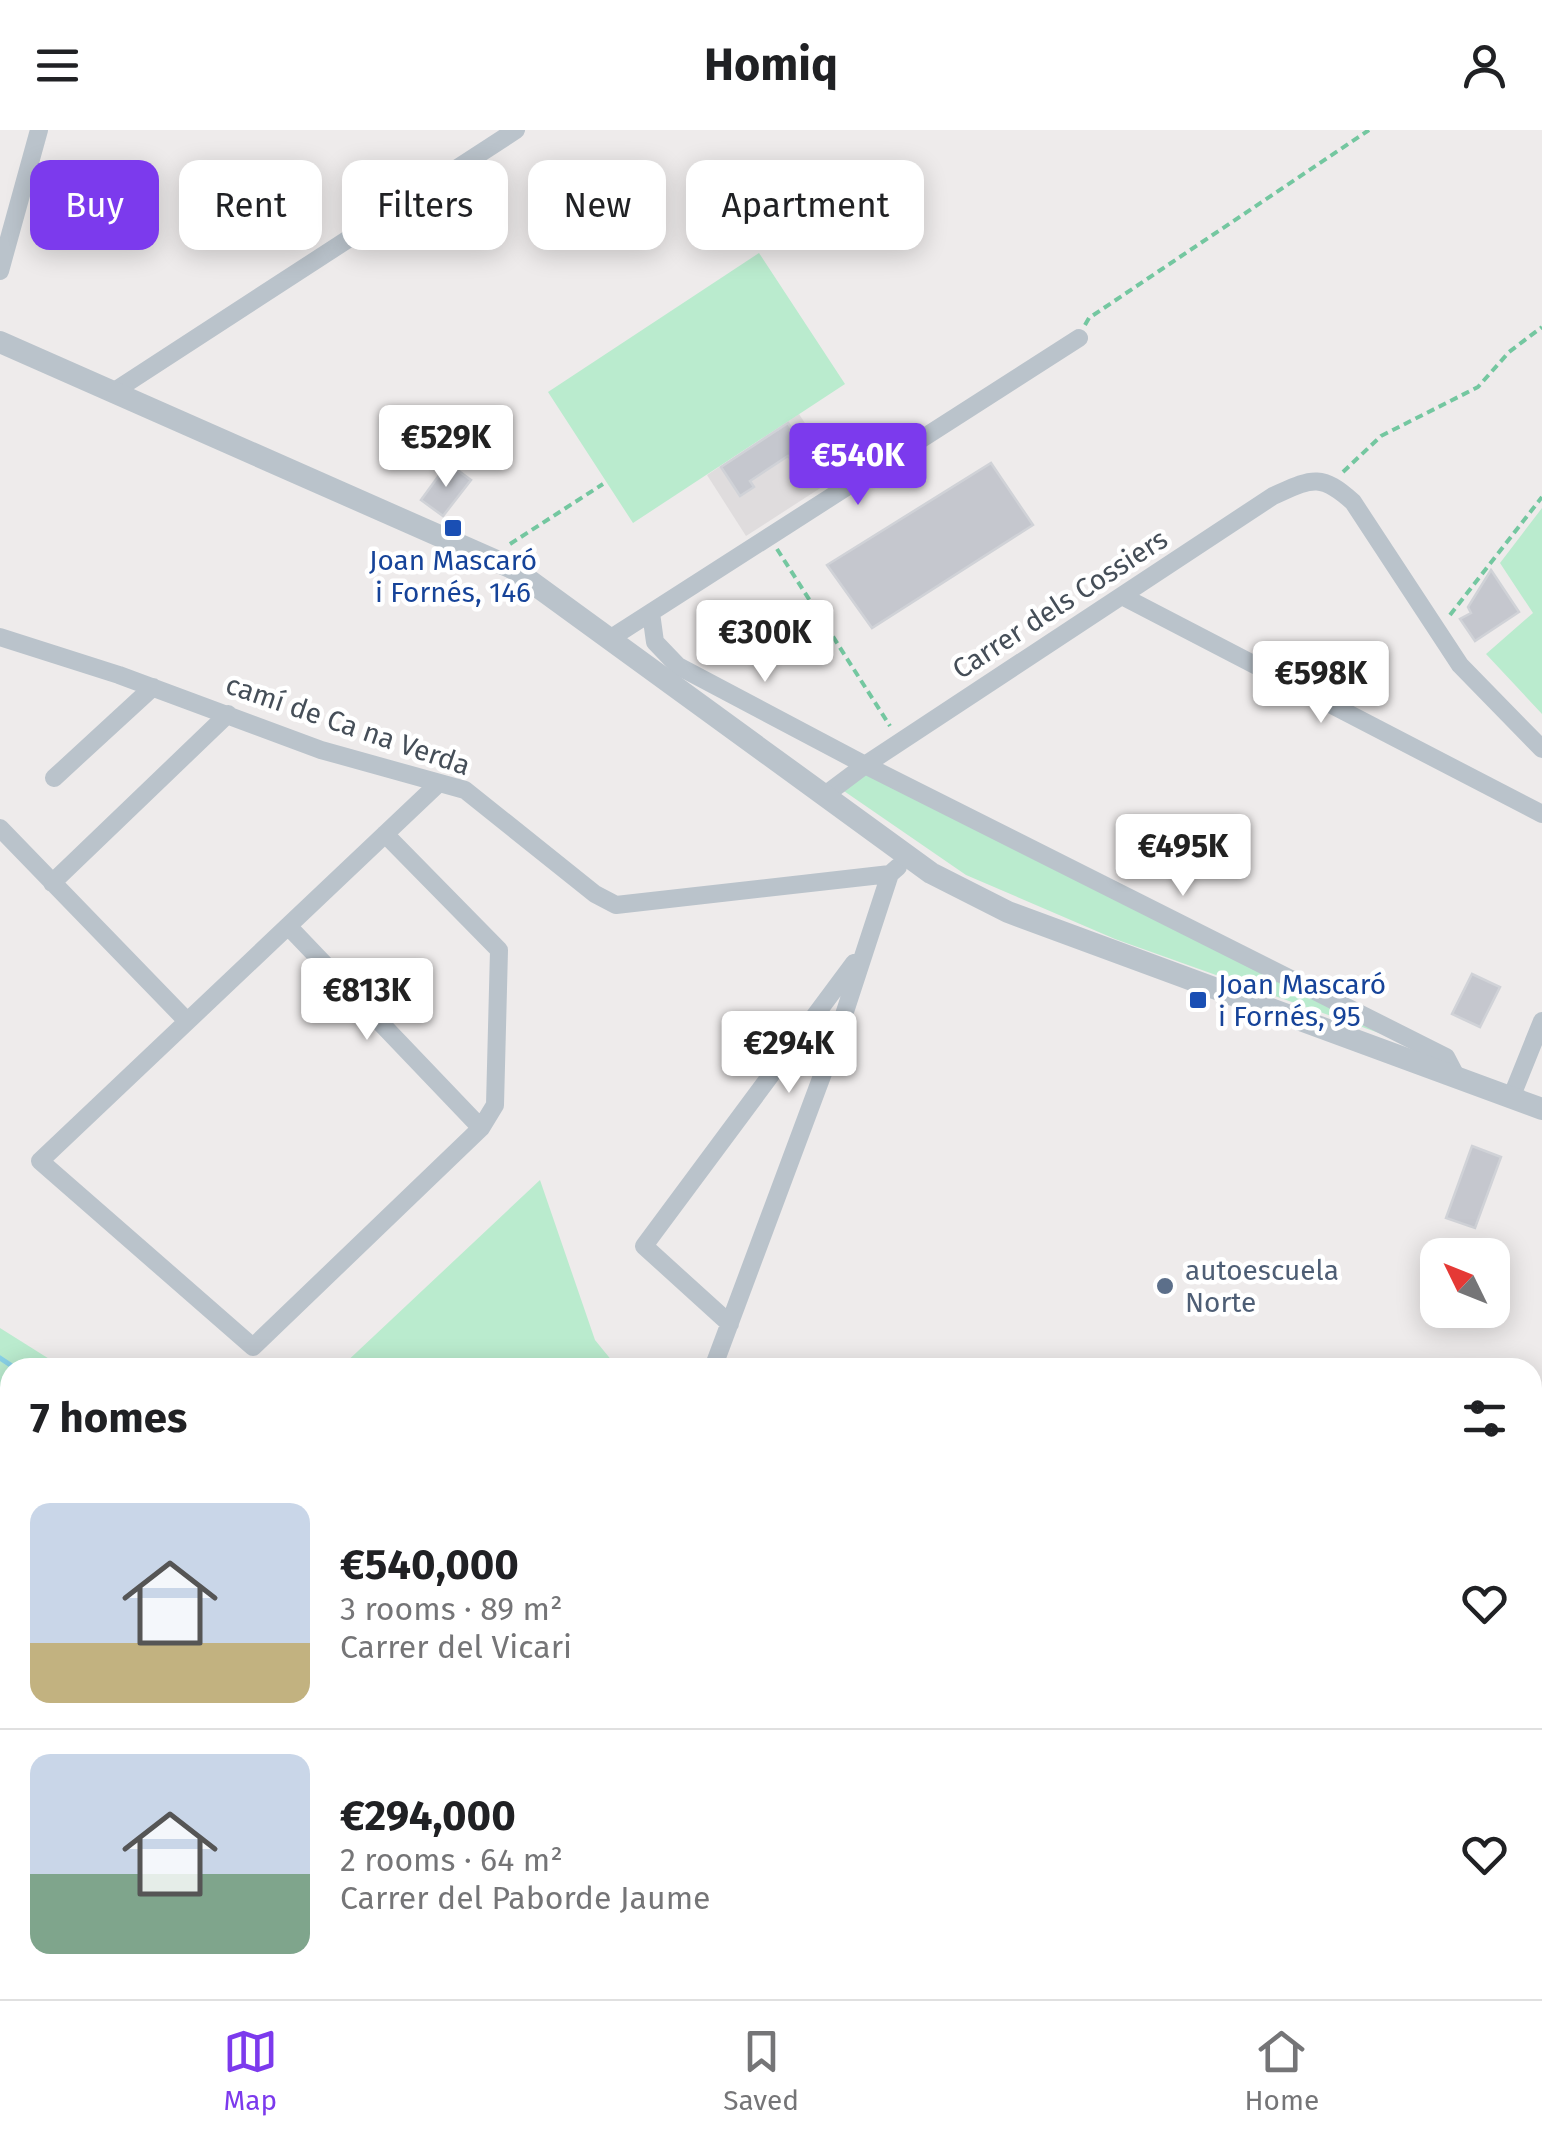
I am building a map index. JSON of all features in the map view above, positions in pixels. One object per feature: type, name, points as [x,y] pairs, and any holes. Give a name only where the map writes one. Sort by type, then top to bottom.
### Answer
[{"type":"street","points":[[0,272],[39,130]]},
{"type":"street","points":[[113,392],[516,130]]},
{"type":"street","points":[[611,638],[1079,338]]},
{"type":"street","points":[[0,342],[512,568],[932,873],[1008,912],[1542,1109]]},
{"type":"street","name":"Carrer dels Cossiers","points":[[825,795],[864,765],[1273,496],[1310,479],[1332,482]]},
{"type":"street","points":[[1332,482],[1354,502],[1460,665],[1542,749]]},
{"type":"street","points":[[1122,596],[1542,814]]},
{"type":"street","points":[[650,612],[654,642],[678,666],[864,765],[1446,1057],[1458,1078]]},
{"type":"street","name":"camí de Ca na Verda","points":[[0,637],[352,760],[466,790],[595,894],[616,905],[890,874]]},
{"type":"street","points":[[54,778],[152,687]]},
{"type":"street","points":[[52,883],[228,714]]},
{"type":"street","points":[[385,834],[498,950],[495,1105],[481,1128],[253,1348],[40,1160],[288,926],[385,834],[439,783]]},
{"type":"street","points":[[0,828],[187,1021]]},
{"type":"street","points":[[717,1358],[838,1033],[890,874],[910,856]]},
{"type":"street","points":[[288,926],[481,1128]]},
{"type":"street","points":[[730,1324],[644,1246],[864,951]]},
{"type":"street","points":[[1511,1098],[1542,1021]]},
{"type":"path","points":[[1079,338],[1089,318],[1369,130]]},
{"type":"path","points":[[1332,482],[1381,436],[1478,386],[1509,352],[1542,327]]},
{"type":"path","points":[[490,557],[603,484]]},
{"type":"path","points":[[1438,631],[1542,497]]},
{"type":"path","points":[[768,537],[900,742]]},
{"type":"shaded area","points":[[799,414],[839,476],[746,536],[707,475]]},
{"type":"green space","points":[[759,253],[845,384],[633,523],[548,392]]},
{"type":"green space","points":[[1542,508],[1542,714],[1486,654],[1533,613],[1500,563]]},
{"type":"green space","points":[[867,772],[1393,1038],[1115,939],[966,875],[841,789]]},
{"type":"green space","points":[[540,1180],[595,1340],[610,1358],[351,1358]]},
{"type":"green space","points":[[0,1328],[48,1358],[0,1358]]},
{"type":"building","points":[[788,423],[807,453],[793,462],[788,456],[750,481],[754,487],[740,496],[721,467]]},
{"type":"building","points":[[448,463],[471,480],[443,516],[421,500]]},
{"type":"building","points":[[991,463],[1033,525],[872,628],[827,565]]},
{"type":"building","points":[[1491,570],[1519,612],[1475,641],[1460,619],[1471,613],[1468,607]]},
{"type":"building","points":[[1472,974],[1500,987],[1480,1027],[1452,1014]]},
{"type":"building","points":[[1472,1146],[1501,1157],[1475,1228],[1446,1218]]},
{"type":"place","name":"Joan Mascaró i Fornés, 146","points":[[453,528]]},
{"type":"place","name":"Joan Mascaró i Fornés, 95","points":[[1198,1000]]},
{"type":"place","name":"autoescuela Norte","points":[[1165,1286]]}]
